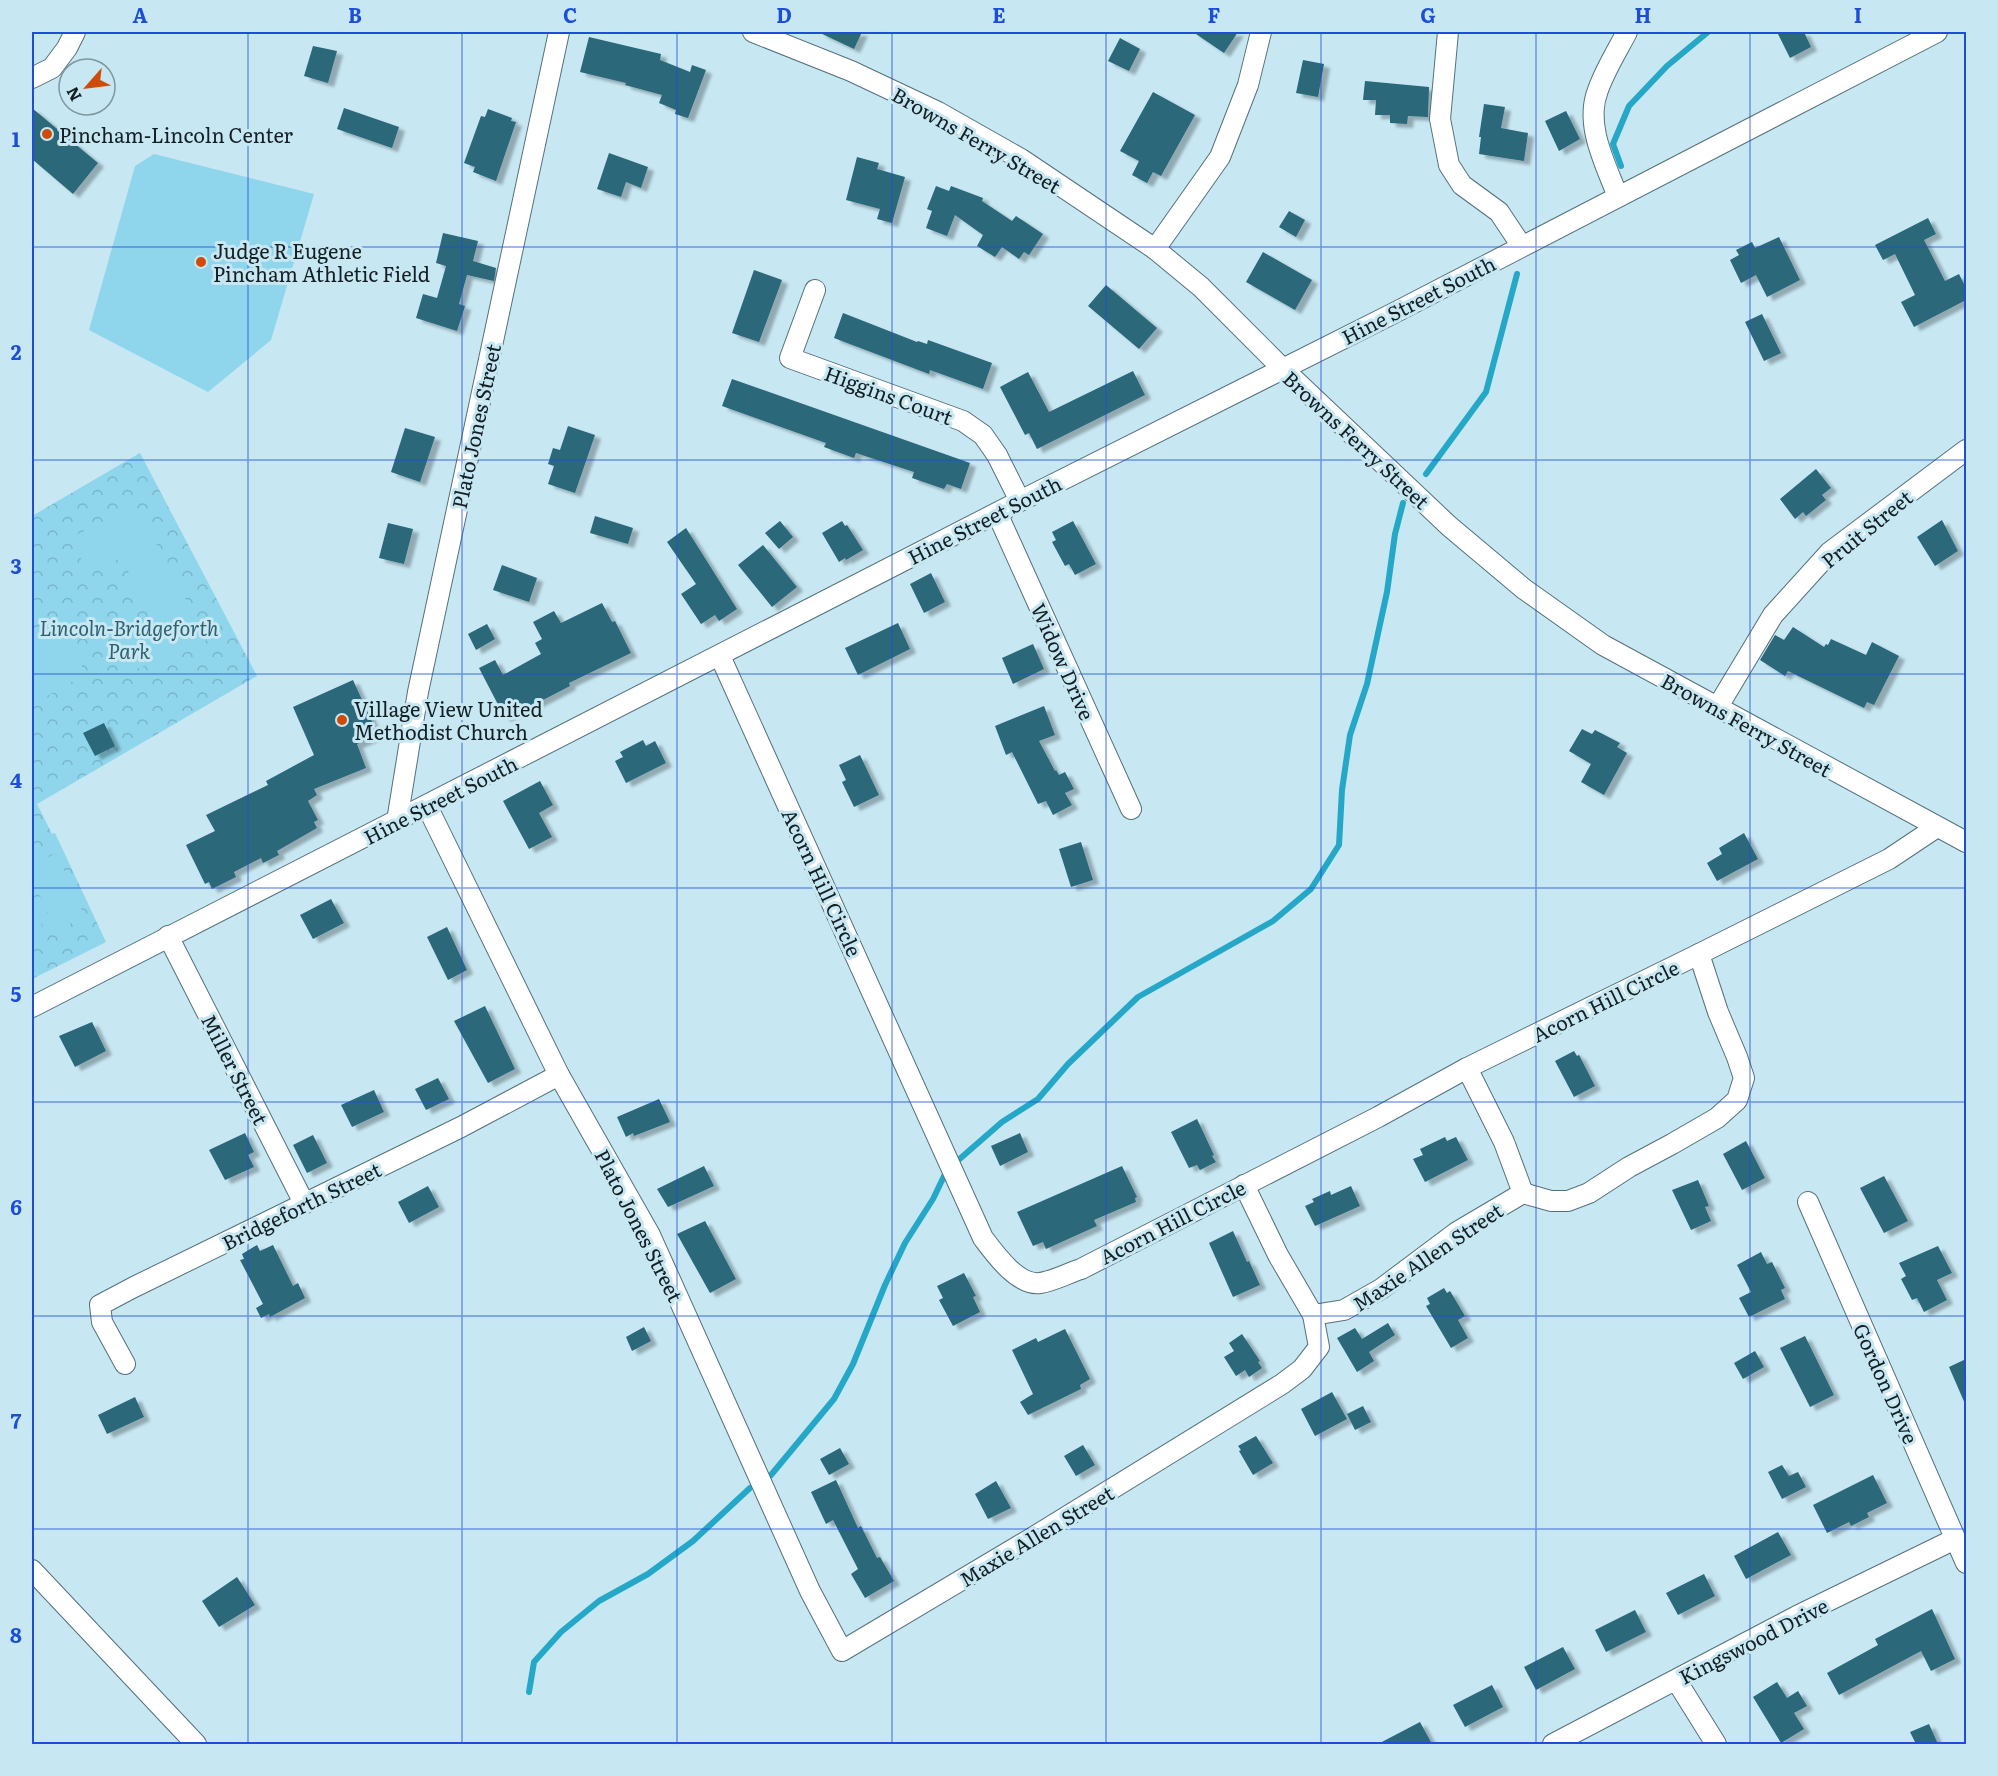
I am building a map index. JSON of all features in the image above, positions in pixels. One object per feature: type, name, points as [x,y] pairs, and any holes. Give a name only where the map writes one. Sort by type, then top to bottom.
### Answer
[{"type":"street","points":[[32,78],[52,68],[67,48],[75,32]]},
{"type":"street","name":"Plato Jones Street","points":[[397,821],[418,692],[559,32]]},
{"type":"street","name":"Browns Ferry Street","points":[[753,32],[852,71],[938,112],[1021,159],[1155,249],[1202,287],[1282,368],[1449,526],[1524,589],[1603,645],[1966,842]]},
{"type":"street","points":[[1155,249],[1220,157],[1248,85],[1261,32]]},
{"type":"street","points":[[1448,32],[1440,119],[1449,165],[1462,185],[1499,212],[1521,245]]},
{"type":"street","points":[[1618,197],[1598,142],[1594,125],[1594,109],[1597,91],[1627,32]]},
{"type":"street","name":"Hine Street South","points":[[32,1007],[1020,501],[1394,313],[1521,245],[1937,32]]},
{"type":"street","name":"Higgins Court","points":[[814,290],[790,358],[963,422],[983,435],[997,454],[1020,501]]},
{"type":"street","name":"Pruit Street","points":[[1717,708],[1773,615],[1830,552],[1966,450]]},
{"type":"street","name":"Widow Drive","points":[[997,513],[1131,809]]},
{"type":"street","name":"Acorn Hill Circle","points":[[720,656],[983,1238],[998,1258],[1016,1275],[1039,1283],[1081,1269],[1378,1117],[1467,1068],[1888,859],[1937,827]]},
{"type":"street","name":"Plato Jones Street","points":[[427,806],[559,1075],[650,1234],[810,1591],[842,1650]]},
{"type":"street","name":"Miller Street","points":[[168,936],[304,1203]]},
{"type":"street","name":"Maxie Allen Street","points":[[842,1650],[1032,1538],[1282,1384],[1302,1369],[1318,1347],[1313,1315],[1344,1310],[1381,1289],[1457,1232],[1523,1193],[1551,1201],[1568,1202],[1589,1193],[1629,1167],[1717,1118],[1737,1100],[1744,1078],[1718,1012],[1700,954]]},
{"type":"street","points":[[1467,1068],[1503,1142],[1523,1193]]},
{"type":"street","name":"Bridgeforth Street","points":[[125,1364],[102,1322],[100,1305],[461,1127],[559,1075]]},
{"type":"street","points":[[1244,1185],[1278,1255],[1313,1315]]},
{"type":"street","name":"Gordon Drive","points":[[1808,1202],[1966,1563]]},
{"type":"street","name":"Kingswood Drive","points":[[1553,1744],[1797,1616],[1955,1539]]},
{"type":"street","points":[[32,1570],[196,1744]]},
{"type":"street","points":[[1676,1680],[1716,1744]]},
{"type":"green space","name":"Judge R Eugene Pincham Athletic Field","points":[[154,154],[314,194],[271,340],[208,392],[89,330],[135,166]]},
{"type":"green space","name":"Lincoln-Bridgeforth Park","points":[[140,453],[257,676],[37,804],[52,834],[55,833],[106,942],[32,979],[32,516]]},
{"type":"green space","points":[[136,505],[207,640],[137,669],[123,633],[153,618],[121,558],[89,573],[70,538]]},
{"type":"green space","points":[[61,627],[86,674],[38,701],[32,688],[32,643]]},
{"type":"green space","points":[[56,853],[85,917],[56,930],[32,879],[32,865]]},
{"type":"green space","points":[[32,903],[46,935],[32,942]]},
{"type":"building","points":[[818,32],[862,32],[854,49]]},
{"type":"building","points":[[1193,32],[1238,32],[1224,53]]},
{"type":"building","points":[[1777,32],[1804,32],[1811,47],[1790,58]]},
{"type":"building","points":[[589,37],[661,54],[660,60],[690,72],[692,65],[706,70],[688,118],[675,114],[676,110],[659,103],[662,95],[625,85],[626,83],[580,72]]},
{"type":"building","points":[[1120,38],[1140,49],[1129,71],[1108,61]]},
{"type":"building","points":[[313,46],[337,51],[328,83],[304,76]]},
{"type":"building","points":[[1303,60],[1324,64],[1318,97],[1296,93]]},
{"type":"building","points":[[1365,81],[1429,87],[1428,117],[1408,116],[1407,124],[1390,123],[1390,115],[1375,115],[1376,100],[1363,100]]},
{"type":"building","points":[[1153,92],[1195,115],[1161,176],[1153,172],[1147,183],[1132,175],[1139,161],[1120,151]]},
{"type":"building","points":[[1484,104],[1505,107],[1501,128],[1528,133],[1524,161],[1479,154]]},
{"type":"building","name":"Pincham-Lincoln Center","points":[[32,108],[98,163],[73,194],[32,159]]},
{"type":"building","points":[[344,108],[399,127],[392,148],[337,129]]},
{"type":"building","points":[[488,109],[512,118],[511,121],[516,122],[496,181],[473,172],[475,167],[464,163],[481,116],[485,117]]},
{"type":"building","points":[[1566,111],[1580,139],[1559,151],[1545,121]]},
{"type":"building","points":[[609,153],[648,167],[641,188],[626,182],[621,197],[597,189]]},
{"type":"building","points":[[857,157],[879,163],[877,169],[905,177],[892,223],[877,219],[880,209],[846,200]]},
{"type":"building","points":[[936,186],[949,191],[951,186],[983,198],[982,201],[1012,221],[1016,216],[1043,234],[1029,255],[1024,252],[1019,259],[1002,247],[995,257],[977,246],[983,235],[955,215],[947,236],[926,228],[932,211],[927,209]]},
{"type":"building","points":[[1289,211],[1305,220],[1296,237],[1279,227]]},
{"type":"building","points":[[1928,218],[1936,234],[1924,240],[1945,281],[1959,274],[1966,288],[1966,300],[1914,327],[1901,302],[1915,295],[1895,254],[1883,260],[1875,245]]},
{"type":"building","points":[[443,233],[478,241],[473,261],[496,268],[494,281],[467,275],[459,304],[465,306],[457,331],[416,318],[423,294],[437,298],[446,266],[436,263]]},
{"type":"building","points":[[1779,237],[1800,280],[1767,297],[1756,275],[1741,283],[1730,260],[1739,255],[1736,250],[1752,242],[1755,248]]},
{"type":"building","points":[[1263,252],[1312,280],[1295,310],[1246,282]]},
{"type":"building","points":[[754,270],[782,280],[759,342],[732,333]]},
{"type":"building","points":[[1106,285],[1157,328],[1139,349],[1088,306]]},
{"type":"building","points":[[843,313],[917,342],[927,344],[928,340],[992,363],[983,389],[930,370],[929,374],[834,338]]},
{"type":"building","points":[[1762,314],[1781,353],[1764,361],[1745,322]]},
{"type":"building","points":[[1133,371],[1145,395],[1037,449],[1029,433],[1025,435],[1000,387],[1028,372],[1049,412]]},
{"type":"building","points":[[732,379],[970,463],[961,489],[947,484],[944,489],[912,478],[914,472],[856,453],[854,458],[824,447],[826,443],[722,406]]},
{"type":"building","points":[[568,426],[595,435],[575,493],[548,484],[554,466],[548,464],[553,448],[560,450]]},
{"type":"building","points":[[405,428],[435,437],[420,482],[391,472]]},
{"type":"building","points":[[1816,469],[1831,488],[1822,495],[1826,500],[1806,516],[1803,512],[1795,519],[1780,499]]},
{"type":"building","points":[[595,516],[633,528],[628,544],[590,533]]},
{"type":"building","points":[[1942,520],[1958,551],[1935,566],[1917,537]]},
{"type":"building","points":[[780,521],[793,537],[779,549],[765,533]]},
{"type":"building","points":[[842,521],[863,550],[839,562],[822,533]]},
{"type":"building","points":[[1073,521],[1096,564],[1075,575],[1069,564],[1065,566],[1052,542],[1056,540],[1052,532]]},
{"type":"building","points":[[388,523],[413,529],[404,564],[379,558]]},
{"type":"building","points":[[686,528],[737,609],[719,621],[715,615],[701,624],[681,594],[696,584],[667,542]]},
{"type":"building","points":[[763,545],[797,587],[772,607],[738,565]]},
{"type":"building","points":[[502,565],[537,578],[529,602],[493,590]]},
{"type":"building","points":[[931,573],[945,602],[924,613],[910,584]]},
{"type":"building","points":[[602,603],[612,622],[615,621],[631,653],[505,718],[479,668],[495,660],[503,675],[541,654],[535,643],[542,639],[533,622],[554,611],[561,623]]},
{"type":"building","points":[[898,623],[910,649],[858,675],[845,648]]},
{"type":"building","points":[[487,624],[495,639],[476,650],[468,634]]},
{"type":"building","points":[[1793,627],[1824,647],[1831,639],[1866,655],[1872,642],[1899,656],[1874,705],[1867,702],[1864,708],[1788,671],[1785,676],[1760,660],[1775,635],[1784,640]]},
{"type":"building","points":[[1033,644],[1044,669],[1013,684],[1002,658]]},
{"type":"building","points":[[353,680],[378,735],[357,744],[366,768],[314,789],[317,795],[308,801],[318,820],[314,822],[317,828],[277,851],[279,855],[263,863],[261,858],[234,872],[236,877],[212,889],[209,882],[205,884],[186,845],[215,831],[206,815],[268,785],[266,781],[314,755],[293,707]]},
{"type":"building","points":[[1044,706],[1055,735],[1039,741],[1055,771],[1059,775],[1065,772],[1074,789],[1065,793],[1072,805],[1053,815],[1046,801],[1038,804],[1012,752],[1006,755],[995,726]]},
{"type":"building","points":[[104,723],[115,746],[95,756],[83,733]]},
{"type":"building","points":[[1582,729],[1592,734],[1595,730],[1620,743],[1617,747],[1627,753],[1604,795],[1581,782],[1591,764],[1569,751]]},
{"type":"building","points":[[643,740],[646,746],[655,741],[666,763],[626,783],[615,761],[623,757],[620,752]]},
{"type":"building","points":[[860,755],[879,795],[854,807],[842,782],[846,780],[839,765]]},
{"type":"building","points":[[540,781],[553,805],[539,813],[552,837],[529,849],[503,801]]},
{"type":"building","points":[[1744,833],[1758,859],[1717,881],[1707,863],[1722,854],[1719,848]]},
{"type":"building","points":[[1081,842],[1093,880],[1071,887],[1059,849]]},
{"type":"building","points":[[331,899],[344,923],[313,939],[300,915]]},
{"type":"building","points":[[447,927],[467,970],[448,980],[427,937]]},
{"type":"building","points":[[485,1006],[515,1069],[488,1083],[454,1021]]},
{"type":"building","points":[[92,1022],[106,1051],[75,1067],[59,1036]]},
{"type":"building","points":[[1574,1051],[1577,1056],[1579,1055],[1595,1086],[1574,1097],[1555,1061]]},
{"type":"building","points":[[438,1078],[449,1099],[426,1110],[415,1089]]},
{"type":"building","points":[[374,1090],[384,1112],[352,1127],[341,1105]]},
{"type":"building","points":[[659,1099],[670,1122],[626,1137],[617,1117]]},
{"type":"building","points":[[1197,1119],[1216,1162],[1200,1170],[1197,1165],[1189,1168],[1171,1132]]},
{"type":"building","points":[[245,1133],[254,1152],[248,1155],[254,1167],[225,1180],[209,1150]]},
{"type":"building","points":[[1020,1133],[1028,1152],[1000,1166],[991,1146]]},
{"type":"building","points":[[313,1135],[327,1163],[307,1173],[293,1145]]},
{"type":"building","points":[[1445,1137],[1447,1141],[1456,1137],[1468,1160],[1425,1182],[1413,1159],[1423,1155],[1420,1149]]},
{"type":"building","points":[[1746,1141],[1765,1178],[1742,1190],[1723,1154]]},
{"type":"building","points":[[704,1166],[714,1186],[668,1207],[657,1189]]},
{"type":"building","points":[[1122,1166],[1137,1197],[1136,1202],[1094,1220],[1097,1226],[1046,1249],[1043,1242],[1033,1246],[1017,1212]]},
{"type":"building","points":[[1884,1176],[1908,1221],[1884,1233],[1860,1188]]},
{"type":"building","points":[[1698,1180],[1709,1206],[1705,1207],[1711,1221],[1691,1230],[1672,1190]]},
{"type":"building","points":[[428,1186],[439,1207],[409,1223],[398,1202]]},
{"type":"building","points":[[1351,1186],[1360,1206],[1315,1226],[1305,1206],[1314,1202],[1312,1199],[1330,1191],[1331,1195]]},
{"type":"building","points":[[705,1221],[736,1279],[710,1293],[677,1234]]},
{"type":"building","points":[[1233,1231],[1260,1285],[1233,1297],[1209,1243]]},
{"type":"building","points":[[257,1245],[260,1251],[273,1245],[293,1286],[298,1283],[305,1298],[270,1317],[269,1314],[261,1318],[256,1308],[263,1304],[240,1260],[244,1259],[242,1254]]},
{"type":"building","points":[[1938,1246],[1952,1273],[1937,1280],[1947,1300],[1924,1312],[1917,1298],[1912,1300],[1901,1279],[1906,1276],[1899,1263]]},
{"type":"building","points":[[1761,1252],[1767,1264],[1772,1262],[1785,1288],[1781,1290],[1785,1299],[1749,1317],[1739,1298],[1751,1292],[1737,1265]]},
{"type":"building","points":[[964,1273],[976,1296],[973,1297],[980,1312],[953,1326],[939,1300],[943,1298],[937,1286]]},
{"type":"building","points":[[1444,1288],[1447,1293],[1450,1291],[1465,1316],[1458,1320],[1468,1338],[1451,1348],[1426,1306],[1430,1304],[1427,1298]]},
{"type":"building","points":[[1388,1323],[1395,1335],[1369,1352],[1374,1361],[1357,1372],[1337,1338],[1355,1328],[1362,1339]]},
{"type":"building","points":[[644,1327],[651,1341],[632,1351],[626,1337]]},
{"type":"building","points":[[1065,1329],[1090,1379],[1080,1385],[1081,1389],[1028,1415],[1020,1402],[1033,1394],[1012,1350],[1036,1338],[1038,1342]]},
{"type":"building","points":[[1242,1334],[1260,1361],[1258,1362],[1262,1368],[1249,1377],[1245,1370],[1236,1376],[1224,1357],[1234,1351],[1229,1343]]},
{"type":"building","points":[[1805,1336],[1834,1395],[1810,1407],[1780,1348]]},
{"type":"building","points":[[1755,1351],[1764,1367],[1743,1379],[1734,1363]]},
{"type":"building","points":[[1966,1359],[1966,1406],[1949,1367]]},
{"type":"building","points":[[1332,1392],[1347,1419],[1315,1436],[1301,1409]]},
{"type":"building","points":[[135,1397],[144,1417],[107,1434],[98,1415]]},
{"type":"building","points":[[1363,1406],[1371,1422],[1355,1430],[1347,1414]]},
{"type":"building","points":[[1256,1436],[1273,1463],[1253,1475],[1238,1446]]},
{"type":"building","points":[[1083,1445],[1095,1465],[1076,1476],[1064,1456]]},
{"type":"building","points":[[840,1448],[849,1464],[829,1475],[820,1459]]},
{"type":"building","points":[[1782,1465],[1789,1476],[1798,1472],[1806,1487],[1782,1499],[1768,1472]]},
{"type":"building","points":[[1873,1475],[1887,1503],[1867,1513],[1869,1517],[1851,1526],[1849,1522],[1827,1533],[1813,1505]]},
{"type":"building","points":[[836,1480],[858,1528],[861,1526],[877,1558],[880,1557],[894,1581],[865,1598],[851,1574],[858,1569],[833,1520],[826,1524],[811,1492]]},
{"type":"building","points":[[996,1481],[1011,1508],[988,1519],[975,1494]]},
{"type":"building","points":[[1778,1532],[1791,1555],[1746,1579],[1734,1556]]},
{"type":"building","points":[[1704,1574],[1715,1596],[1678,1615],[1666,1593]]},
{"type":"building","points":[[237,1577],[255,1605],[219,1627],[202,1601]]},
{"type":"building","points":[[1932,1609],[1955,1659],[1931,1671],[1921,1651],[1839,1695],[1827,1673],[1878,1645],[1875,1639]]},
{"type":"building","points":[[1635,1610],[1646,1632],[1606,1652],[1595,1630]]},
{"type":"building","points":[[1563,1647],[1575,1669],[1536,1690],[1524,1667]]},
{"type":"building","points":[[1777,1682],[1787,1698],[1798,1691],[1807,1706],[1794,1713],[1804,1729],[1781,1743],[1753,1697]]},
{"type":"building","points":[[1492,1685],[1503,1707],[1465,1727],[1453,1705]]},
{"type":"building","points":[[1420,1722],[1432,1744],[1378,1744]]},
{"type":"building","points":[[1929,1724],[1938,1744],[1916,1744],[1910,1732]]},
{"type":"waterway","points":[[1621,166],[1613,144],[1629,106],[1667,66],[1708,32]]},
{"type":"waterway","points":[[1426,474],[1486,392],[1517,274]]},
{"type":"waterway","points":[[771,1475],[834,1399],[853,1364],[905,1243],[933,1199],[947,1170],[1002,1122],[1038,1099],[1068,1064],[1138,997],[1273,921],[1311,889],[1339,845],[1342,790],[1350,735],[1367,684],[1403,503]]},
{"type":"waterway","points":[[529,1692],[534,1662],[561,1632],[599,1601],[648,1574],[693,1541],[750,1488]]},
{"type":"place","name":"Pincham-Lincoln Center","points":[[47,134]]},
{"type":"place","name":"Judge R Eugene Pincham Athletic Field","points":[[201,262]]},
{"type":"place","name":"Village View United Methodist Church","points":[[342,720]]}]
